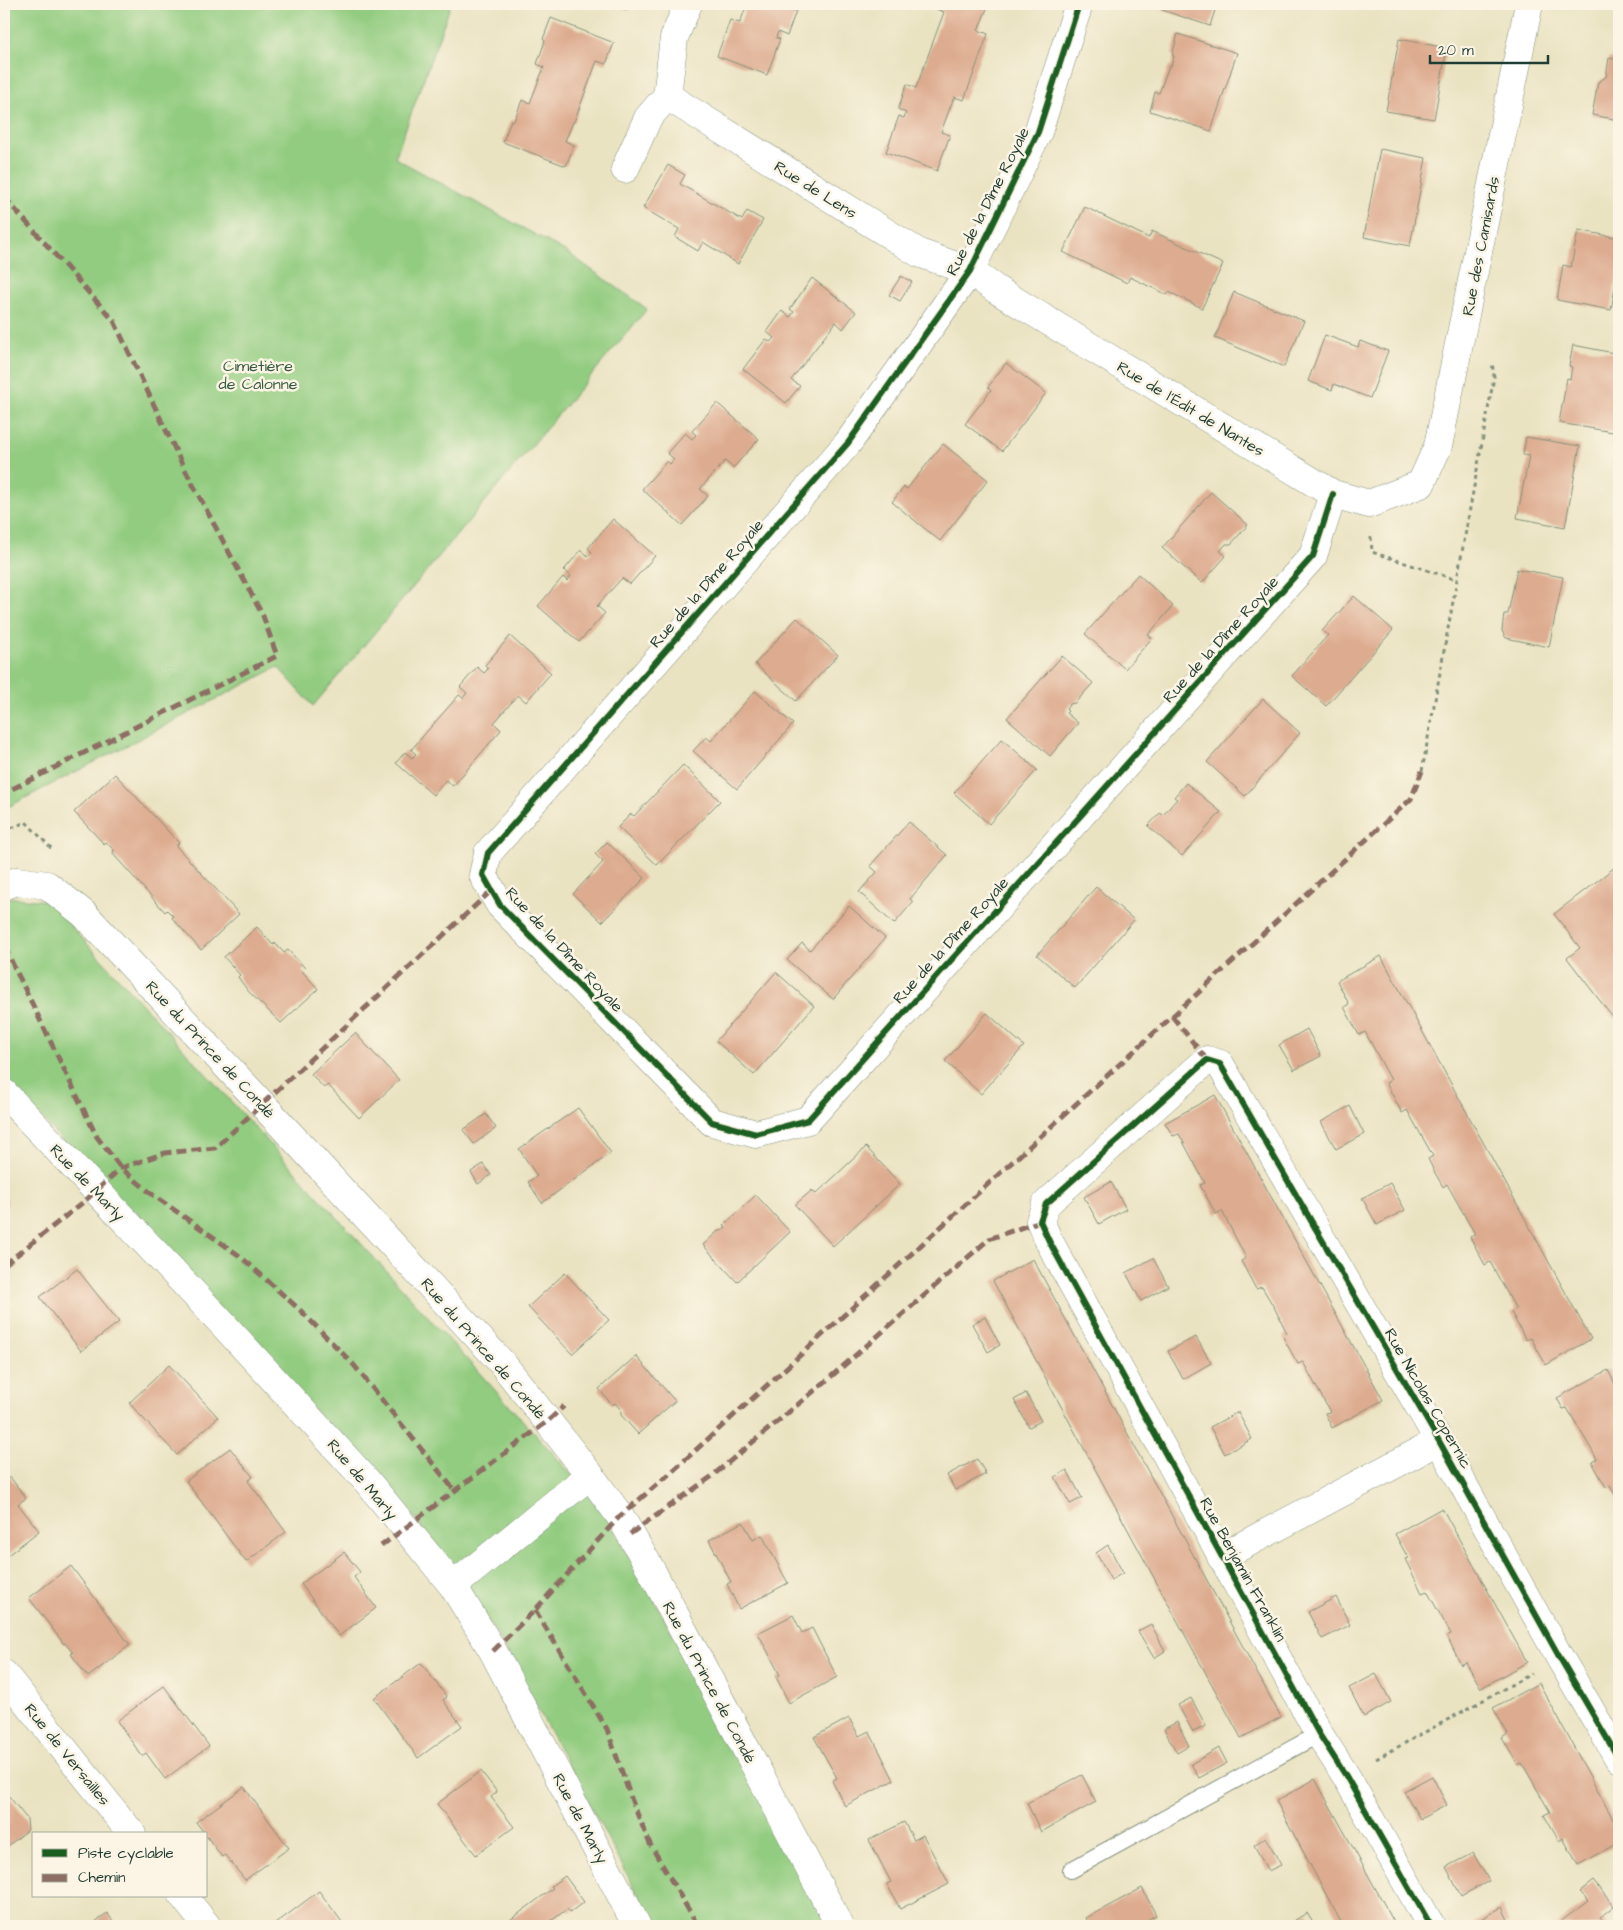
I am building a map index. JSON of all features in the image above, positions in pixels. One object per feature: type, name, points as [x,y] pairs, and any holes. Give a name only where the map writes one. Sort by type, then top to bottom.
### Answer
[{"type":"street","points":[[625,168],[648,118],[667,96],[674,38],[688,4]]},
{"type":"street","name":"Rue de la Dîme Royale","points":[[1079,4],[1038,132],[970,272],[848,443],[488,853],[483,876],[500,905],[712,1122],[756,1134],[808,1120],[1313,556],[1333,494]]},
{"type":"street","name":"Rue des Camisards","points":[[1369,504],[1421,484],[1438,446],[1529,4]]},
{"type":"street","name":"Rue de Lens","points":[[667,96],[919,253],[970,272]]},
{"type":"street","name":"Rue de l'Édit de Nantes","points":[[970,272],[1333,494],[1369,504]]},
{"type":"street","name":"Rue du Prince de Condé","points":[[4,886],[17,881],[47,885],[84,914],[276,1118],[502,1364],[590,1474],[620,1516],[649,1566],[840,1926]]},
{"type":"street","name":"Rue Nicolas Copernic","points":[[1040,1221],[1046,1204],[1207,1060],[1220,1064],[1439,1441],[1560,1658],[1619,1759]]},
{"type":"street","name":"Rue de Marly","points":[[4,1093],[247,1350],[366,1480],[453,1586],[493,1650],[638,1926]]},
{"type":"street","name":"Rue Benjamin Franklin","points":[[1040,1221],[1221,1557],[1319,1734],[1346,1776],[1431,1926]]},
{"type":"street","points":[[1221,1557],[1439,1441]]},
{"type":"street","points":[[453,1586],[590,1474]]},
{"type":"street","name":"Rue de Versailles","points":[[4,1674],[130,1832]]},
{"type":"street","points":[[185,1898],[207,1926]]},
{"type":"lane","points":[[1071,1870],[1319,1734]]},
{"type":"path","points":[[1422,771],[1494,377],[1491,356]]},
{"type":"path","points":[[1369,504],[1372,552],[1457,580]]},
{"type":"path","points":[[1346,1776],[1560,1658]]},
{"type":"green space","name":"Cimetière de Calonne","points":[[4,4],[451,4],[395,158],[565,251],[647,309],[313,706],[278,667],[4,809]]},
{"type":"green space","points":[[4,897],[48,901],[600,1505],[839,1926],[655,1926],[499,1637],[414,1517],[4,1078]]},
{"type":"building","points":[[611,4],[629,4],[627,10]]},
{"type":"building","points":[[747,4],[789,4],[787,8],[796,11],[787,36],[778,32],[776,38],[780,39],[767,75],[717,56],[730,20],[740,23]]},
{"type":"building","points":[[937,4],[989,4],[978,30],[988,34],[964,100],[954,97],[941,132],[950,135],[937,171],[886,152],[899,116],[904,118],[906,113],[898,109],[907,84],[916,88],[944,12],[936,9]]},
{"type":"building","points":[[1164,4],[1217,4],[1210,26],[1162,10]]},
{"type":"building","points":[[551,18],[614,43],[606,64],[597,61],[565,141],[574,145],[566,166],[503,142],[511,120],[514,121],[522,100],[530,103],[544,67],[537,64],[545,41],[543,39]]},
{"type":"building","points":[[1178,34],[1237,53],[1211,131],[1150,111],[1155,92],[1159,93],[1169,66],[1171,66]]},
{"type":"building","points":[[1399,39],[1447,48],[1434,119],[1386,111]]},
{"type":"building","points":[[1609,58],[1619,60],[1619,120],[1592,115],[1598,82],[1606,77]]},
{"type":"building","points":[[1380,149],[1426,158],[1410,246],[1364,237]]},
{"type":"building","points":[[668,165],[685,175],[680,184],[742,220],[747,211],[763,220],[738,264],[703,242],[698,251],[675,237],[679,229],[643,208]]},
{"type":"building","points":[[1085,207],[1149,238],[1152,231],[1223,264],[1202,308],[1169,292],[1167,295],[1130,277],[1127,283],[1063,252]]},
{"type":"building","points":[[1578,230],[1619,238],[1619,264],[1611,310],[1557,300],[1563,265],[1571,267]]},
{"type":"building","points":[[901,276],[912,282],[900,301],[889,295]]},
{"type":"building","points":[[812,278],[856,312],[843,329],[836,322],[791,380],[800,386],[786,403],[743,369],[766,339],[770,342],[774,338],[767,332],[782,311],[790,317],[794,312],[790,309]]},
{"type":"building","points":[[1234,292],[1304,321],[1284,367],[1215,338]]},
{"type":"building","points":[[1325,335],[1358,347],[1360,341],[1388,351],[1370,398],[1334,384],[1332,390],[1308,381]]},
{"type":"building","points":[[1573,345],[1619,354],[1619,405],[1617,406],[1613,432],[1559,423],[1567,378],[1570,379],[1572,367],[1569,366]]},
{"type":"building","points":[[1006,363],[1046,393],[1002,451],[965,424],[991,390],[988,387]]},
{"type":"building","points":[[717,403],[759,439],[733,468],[725,461],[700,489],[708,496],[682,525],[642,489],[667,461],[670,464],[674,459],[667,453],[685,433],[692,439],[696,435],[692,431]]},
{"type":"building","points":[[1526,437],[1580,446],[1565,527],[1517,518],[1529,456],[1523,455]]},
{"type":"building","points":[[943,444],[988,480],[940,541],[892,502],[904,487],[907,489]]},
{"type":"building","points":[[1211,492],[1248,525],[1231,544],[1226,544],[1220,551],[1226,556],[1202,583],[1162,548]]},
{"type":"building","points":[[613,519],[655,556],[630,584],[622,578],[597,606],[605,613],[579,642],[538,606],[563,577],[567,581],[571,576],[564,570],[581,550],[588,556],[592,552],[588,548]]},
{"type":"building","points":[[1517,569],[1563,577],[1549,647],[1506,638],[1502,631],[1504,614],[1508,614]]},
{"type":"building","points":[[1138,574],[1173,606],[1148,635],[1152,638],[1125,669],[1085,634]]},
{"type":"building","points":[[1354,596],[1393,630],[1326,706],[1292,676],[1328,635],[1322,631]]},
{"type":"building","points":[[797,618],[838,655],[796,701],[755,664]]},
{"type":"building","points":[[510,636],[551,673],[526,702],[518,695],[494,723],[501,730],[453,786],[446,780],[433,795],[396,763],[405,752],[412,758],[416,754],[411,750],[459,695],[463,698],[467,693],[460,687],[477,667],[484,673],[488,669],[485,665]]},
{"type":"building","points":[[1062,656],[1093,683],[1075,703],[1070,704],[1066,709],[1068,711],[1066,713],[1078,723],[1050,756],[1007,718]]},
{"type":"building","points":[[755,691],[793,724],[737,789],[693,751],[706,737],[711,741]]},
{"type":"building","points":[[1263,699],[1300,733],[1245,796],[1207,762]]},
{"type":"building","points":[[1002,739],[1037,770],[989,824],[954,793]]},
{"type":"building","points":[[683,765],[720,801],[657,865],[618,827],[631,814],[634,816]]},
{"type":"building","points":[[115,774],[179,843],[176,846],[239,914],[201,950],[172,918],[173,916],[167,910],[165,912],[113,854],[114,850],[106,842],[104,844],[74,812]]},
{"type":"building","points":[[1186,783],[1221,812],[1182,856],[1148,826],[1160,813],[1163,815],[1177,799],[1174,797]]},
{"type":"building","points":[[909,822],[947,855],[910,899],[913,902],[894,924],[859,892],[877,872],[870,866]]},
{"type":"building","points":[[607,842],[645,878],[602,922],[573,894],[603,862],[595,854]]},
{"type":"building","points":[[1619,864],[1619,1015],[1614,1019],[1567,958],[1580,948],[1554,914]]},
{"type":"building","points":[[1096,887],[1134,920],[1075,988],[1037,955]]},
{"type":"building","points":[[849,906],[885,938],[833,999],[787,960],[802,943],[810,950]]},
{"type":"building","points":[[257,927],[273,945],[275,943],[284,953],[288,950],[305,968],[302,971],[318,989],[281,1023],[248,991],[238,977],[240,975],[224,957]]},
{"type":"building","points":[[1381,956],[1591,1339],[1546,1365],[1531,1338],[1526,1340],[1511,1312],[1516,1309],[1490,1262],[1485,1265],[1470,1237],[1475,1234],[1447,1184],[1443,1187],[1435,1173],[1428,1159],[1433,1156],[1407,1110],[1402,1113],[1386,1083],[1391,1080],[1365,1032],[1359,1035],[1344,1007],[1349,1004],[1337,981]]},
{"type":"building","points":[[776,972],[814,1006],[754,1075],[716,1041]]},
{"type":"building","points":[[987,1013],[1024,1046],[981,1094],[945,1061]]},
{"type":"building","points":[[1307,1029],[1321,1056],[1294,1070],[1279,1045]]},
{"type":"building","points":[[355,1033],[399,1080],[359,1118],[328,1085],[324,1088],[311,1074]]},
{"type":"building","points":[[1215,1095],[1383,1400],[1332,1428],[1325,1413],[1330,1412],[1303,1362],[1298,1364],[1283,1337],[1287,1333],[1275,1309],[1262,1287],[1256,1289],[1241,1261],[1246,1258],[1222,1211],[1216,1214],[1200,1185],[1205,1183],[1179,1134],[1173,1136],[1165,1123]]},
{"type":"building","points":[[1350,1106],[1364,1134],[1336,1149],[1321,1122]]},
{"type":"building","points":[[578,1108],[611,1153],[542,1203],[528,1182],[537,1176],[519,1149]]},
{"type":"building","points":[[486,1114],[496,1128],[474,1144],[463,1130]]},
{"type":"building","points":[[866,1147],[900,1184],[833,1246],[795,1205],[812,1190],[816,1194]]},
{"type":"building","points":[[483,1164],[491,1175],[478,1184],[471,1172]]},
{"type":"building","points":[[1111,1182],[1126,1209],[1099,1224],[1084,1197]]},
{"type":"building","points":[[1390,1183],[1405,1210],[1377,1225],[1362,1198]]},
{"type":"building","points":[[756,1195],[790,1232],[737,1282],[703,1245],[718,1231],[726,1227],[724,1225]]},
{"type":"building","points":[[4,1196],[7,1200],[4,1210]]},
{"type":"building","points":[[1153,1258],[1168,1286],[1141,1301],[1126,1273]]},
{"type":"building","points":[[1033,1259],[1281,1717],[1241,1738],[993,1281]]},
{"type":"building","points":[[77,1269],[119,1322],[81,1351],[40,1297]]},
{"type":"building","points":[[565,1273],[609,1320],[572,1354],[528,1307]]},
{"type":"building","points":[[985,1317],[1000,1345],[988,1352],[972,1324]]},
{"type":"building","points":[[1196,1337],[1211,1363],[1183,1379],[1168,1351]]},
{"type":"building","points":[[636,1356],[675,1401],[638,1434],[621,1415],[621,1410],[615,1403],[612,1405],[599,1389]]},
{"type":"building","points":[[169,1365],[218,1417],[177,1455],[129,1403]]},
{"type":"building","points":[[1608,1370],[1619,1392],[1619,1502],[1610,1486],[1606,1487],[1592,1462],[1597,1459],[1567,1408],[1563,1409],[1557,1398]]},
{"type":"building","points":[[1026,1393],[1041,1421],[1029,1427],[1014,1400]]},
{"type":"building","points":[[1238,1412],[1252,1439],[1225,1454],[1210,1427]]},
{"type":"building","points":[[230,1448],[253,1477],[248,1481],[286,1532],[246,1562],[186,1481]]},
{"type":"building","points":[[977,1459],[986,1474],[955,1490],[947,1475]]},
{"type":"building","points":[[1067,1470],[1082,1498],[1070,1504],[1055,1477]]},
{"type":"building","points":[[10,1477],[26,1498],[18,1504],[39,1531],[4,1558],[4,1482]]},
{"type":"building","points":[[1442,1508],[1527,1662],[1481,1688],[1466,1662],[1461,1665],[1447,1636],[1451,1634],[1427,1591],[1422,1593],[1405,1559],[1408,1558],[1395,1534]]},
{"type":"building","points":[[743,1522],[753,1540],[762,1535],[788,1583],[739,1609],[727,1584],[731,1582],[709,1540]]},
{"type":"building","points":[[1108,1545],[1123,1573],[1111,1580],[1096,1553]]},
{"type":"building","points":[[344,1552],[360,1572],[354,1577],[376,1608],[339,1636],[301,1584]]},
{"type":"building","points":[[71,1566],[130,1645],[88,1677],[71,1654],[73,1653],[29,1598]]},
{"type":"building","points":[[1336,1597],[1350,1625],[1322,1639],[1308,1612]]},
{"type":"building","points":[[793,1615],[802,1633],[812,1628],[837,1677],[789,1703],[776,1677],[780,1675],[758,1633]]},
{"type":"building","points":[[1151,1624],[1165,1651],[1154,1658],[1138,1631]]},
{"type":"building","points":[[421,1663],[447,1697],[443,1700],[462,1726],[418,1758],[374,1698]]},
{"type":"building","points":[[1376,1674],[1391,1702],[1364,1717],[1349,1688]]},
{"type":"building","points":[[1539,1683],[1619,1830],[1619,1843],[1578,1865],[1563,1838],[1559,1841],[1544,1815],[1550,1812],[1522,1763],[1518,1765],[1502,1738],[1508,1734],[1493,1708]]},
{"type":"building","points":[[164,1686],[209,1746],[165,1779],[146,1753],[142,1756],[117,1721]]},
{"type":"building","points":[[1191,1698],[1206,1726],[1193,1732],[1178,1705]]},
{"type":"building","points":[[849,1718],[859,1736],[869,1731],[894,1780],[845,1806],[832,1781],[837,1778],[814,1737]]},
{"type":"building","points":[[1177,1722],[1189,1746],[1177,1753],[1164,1729]]},
{"type":"building","points":[[1219,1748],[1227,1763],[1199,1778],[1191,1764]]},
{"type":"building","points":[[481,1771],[497,1792],[491,1797],[514,1827],[476,1855],[437,1804]]},
{"type":"building","points":[[1082,1775],[1096,1802],[1041,1832],[1027,1803]]},
{"type":"building","points":[[1432,1776],[1447,1805],[1420,1819],[1404,1791]]},
{"type":"building","points":[[1315,1779],[1396,1926],[1343,1926],[1276,1801]]},
{"type":"building","points":[[244,1787],[289,1848],[245,1880],[225,1855],[222,1857],[208,1838],[208,1832],[203,1832],[196,1822]]},
{"type":"building","points":[[4,1790],[27,1819],[28,1830],[4,1849]]},
{"type":"building","points":[[904,1822],[914,1840],[923,1835],[949,1884],[900,1909],[887,1884],[891,1882],[869,1840]]},
{"type":"building","points":[[1266,1837],[1281,1865],[1268,1871],[1254,1845]]},
{"type":"building","points":[[1473,1853],[1489,1881],[1461,1896],[1446,1867]]},
{"type":"building","points":[[565,1876],[584,1902],[570,1912],[567,1909],[547,1924],[548,1926],[502,1926],[553,1888],[551,1886]]},
{"type":"building","points":[[1593,1881],[1614,1906],[1600,1917],[1608,1926],[1555,1926],[1588,1901],[1579,1892]]},
{"type":"building","points":[[1142,1888],[1156,1915],[1137,1926],[1090,1926],[1086,1918]]},
{"type":"building","points":[[319,1891],[345,1926],[276,1926],[275,1924]]},
{"type":"building","points":[[1502,1907],[1509,1922],[1502,1926],[1477,1926],[1474,1923]]},
{"type":"building","points":[[107,1913],[117,1926],[90,1926]]},
{"type":"building","points":[[1307,1913],[1315,1926],[1298,1926],[1295,1920]]},
{"type":"marked path","points":[[4,197],[114,321],[183,466],[263,616],[277,656],[4,793]]},
{"type":"marked path","points":[[493,1651],[535,1610],[620,1516],[675,1469],[1411,799],[1422,771]]},
{"type":"marked path","points":[[4,1265],[86,1200],[121,1168],[165,1153],[215,1148],[492,890]]},
{"type":"marked path","points":[[4,946],[97,1137],[121,1168],[153,1195],[240,1256],[300,1310],[353,1364],[455,1491]]},
{"type":"marked path","points":[[1172,1016],[1207,1060]]},
{"type":"marked path","points":[[630,1534],[711,1477],[826,1381],[989,1239],[1040,1221]]},
{"type":"marked path","points":[[381,1546],[548,1421],[564,1406]]},
{"type":"marked path","points":[[535,1610],[607,1729],[632,1801],[650,1844],[698,1926]]},
{"type":"cycle path","points":[[1079,4],[1038,132],[970,271],[848,443],[488,853],[483,875],[500,905],[712,1122],[756,1134],[808,1120],[1313,556],[1333,494]]},
{"type":"cycle path","points":[[1431,1926],[1346,1776],[1319,1734],[1049,1241],[1040,1221],[1046,1204],[1207,1060],[1220,1064],[1439,1441],[1560,1658],[1619,1759]]}]
